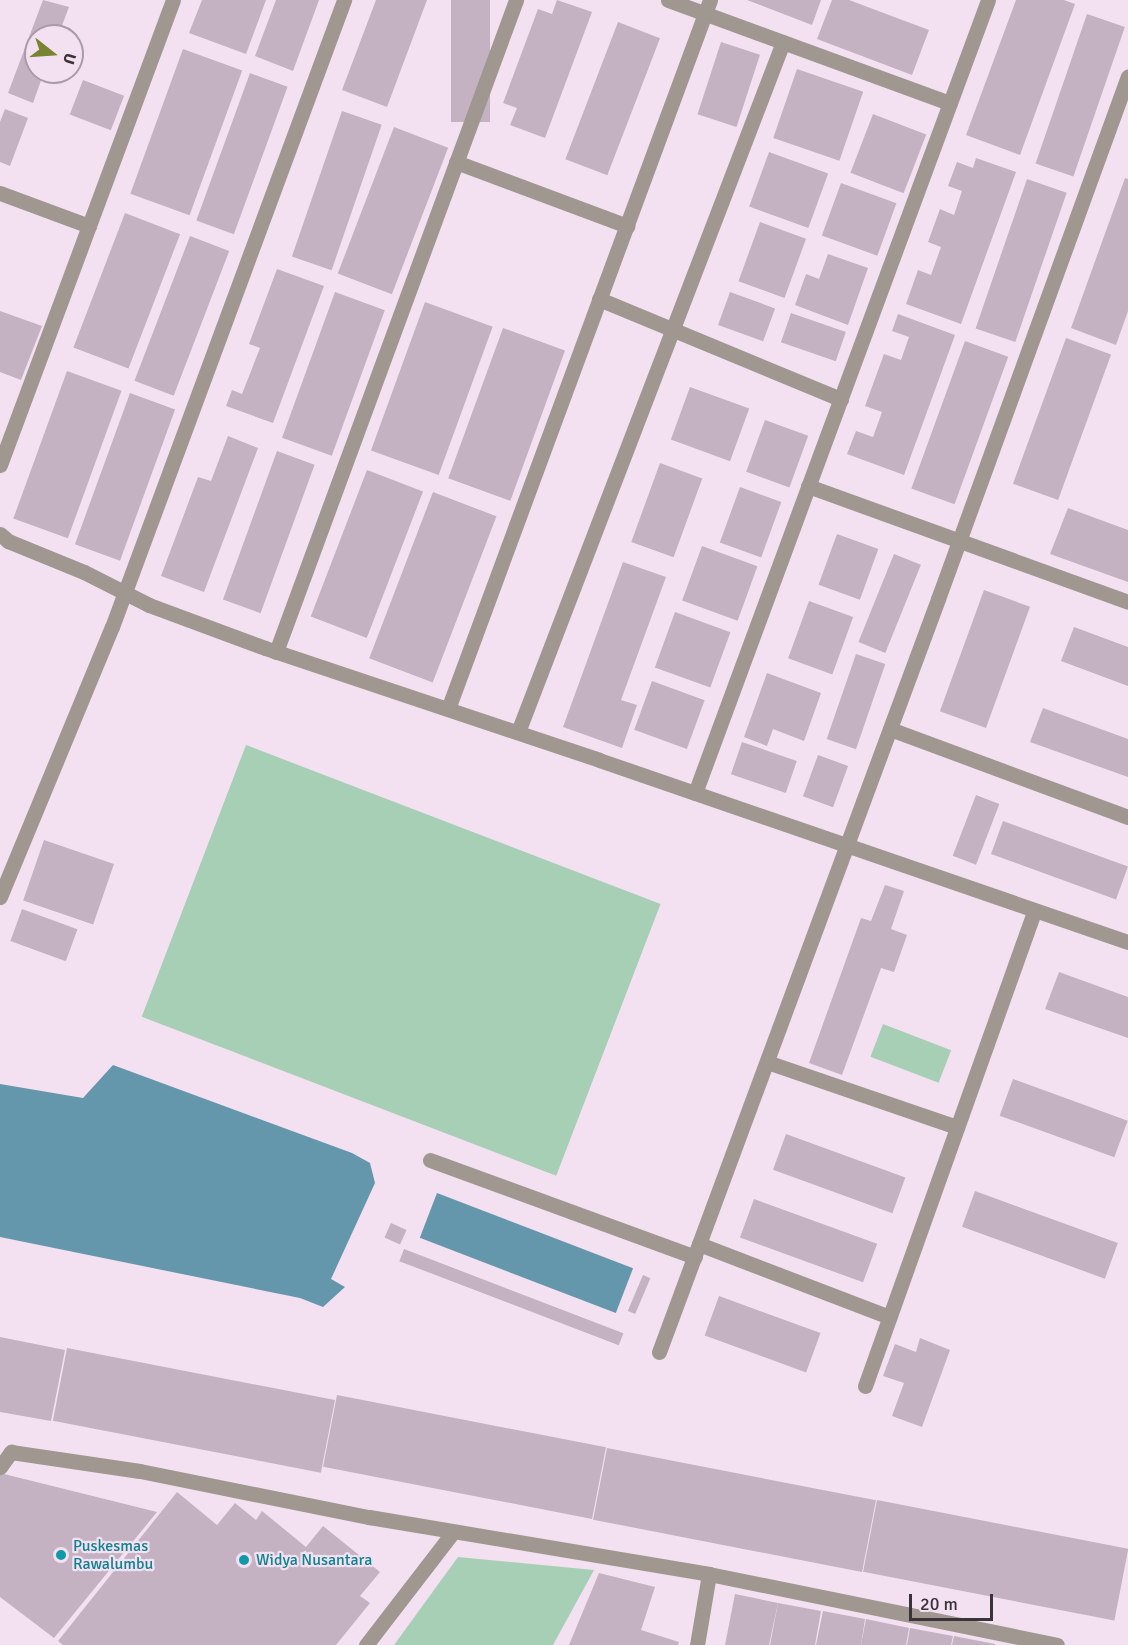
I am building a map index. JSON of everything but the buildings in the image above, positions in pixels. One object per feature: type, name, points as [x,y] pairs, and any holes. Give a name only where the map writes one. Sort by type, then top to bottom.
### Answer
[{"type":"street","points":[[0,465],[173,0]]},
{"type":"street","points":[[0,897],[125,593],[344,0]]},
{"type":"street","points":[[276,652],[516,0]]},
{"type":"street","points":[[668,0],[707,7],[783,42],[950,103]]},
{"type":"street","points":[[695,793],[988,0]]},
{"type":"street","points":[[448,709],[707,7]]},
{"type":"street","points":[[518,732],[783,42]]},
{"type":"street","points":[[659,1352],[960,541],[1128,76]]},
{"type":"street","points":[[456,162],[627,226]]},
{"type":"street","points":[[0,193],[89,226]]},
{"type":"street","points":[[599,299],[841,399]]},
{"type":"street","points":[[808,486],[1128,602]]},
{"type":"street","points":[[0,534],[8,542],[84,572],[149,605],[276,652],[518,732],[1034,912],[1128,942]]},
{"type":"street","points":[[890,729],[1128,817]]},
{"type":"street","points":[[865,1386],[1034,912]]},
{"type":"street","points":[[767,1062],[957,1127]]},
{"type":"street","points":[[430,1160],[889,1317]]},
{"type":"street","points":[[0,1467],[5,1451],[140,1471],[453,1532],[709,1574],[1057,1645]]},
{"type":"street","points":[[366,1645],[453,1532]]},
{"type":"street","points":[[696,1645],[709,1574]]},
{"type":"green space","points":[[246,745],[661,904],[556,1176],[142,1017]]},
{"type":"green space","points":[[883,1024],[951,1050],[939,1083],[870,1057]]},
{"type":"green space","points":[[458,1557],[594,1570],[553,1645],[394,1645]]},
{"type":"water","points":[[113,1065],[352,1153],[370,1163],[375,1183],[331,1279],[345,1287],[323,1307],[300,1298],[0,1237],[0,1084],[83,1098]]},
{"type":"water","points":[[437,1193],[633,1268],[616,1313],[420,1238]]},
{"type":"place","name":"Puskesmas Rawalumbu","points":[[61,1555]]},
{"type":"place","name":"Widya Nusantara","points":[[244,1560]]}]
